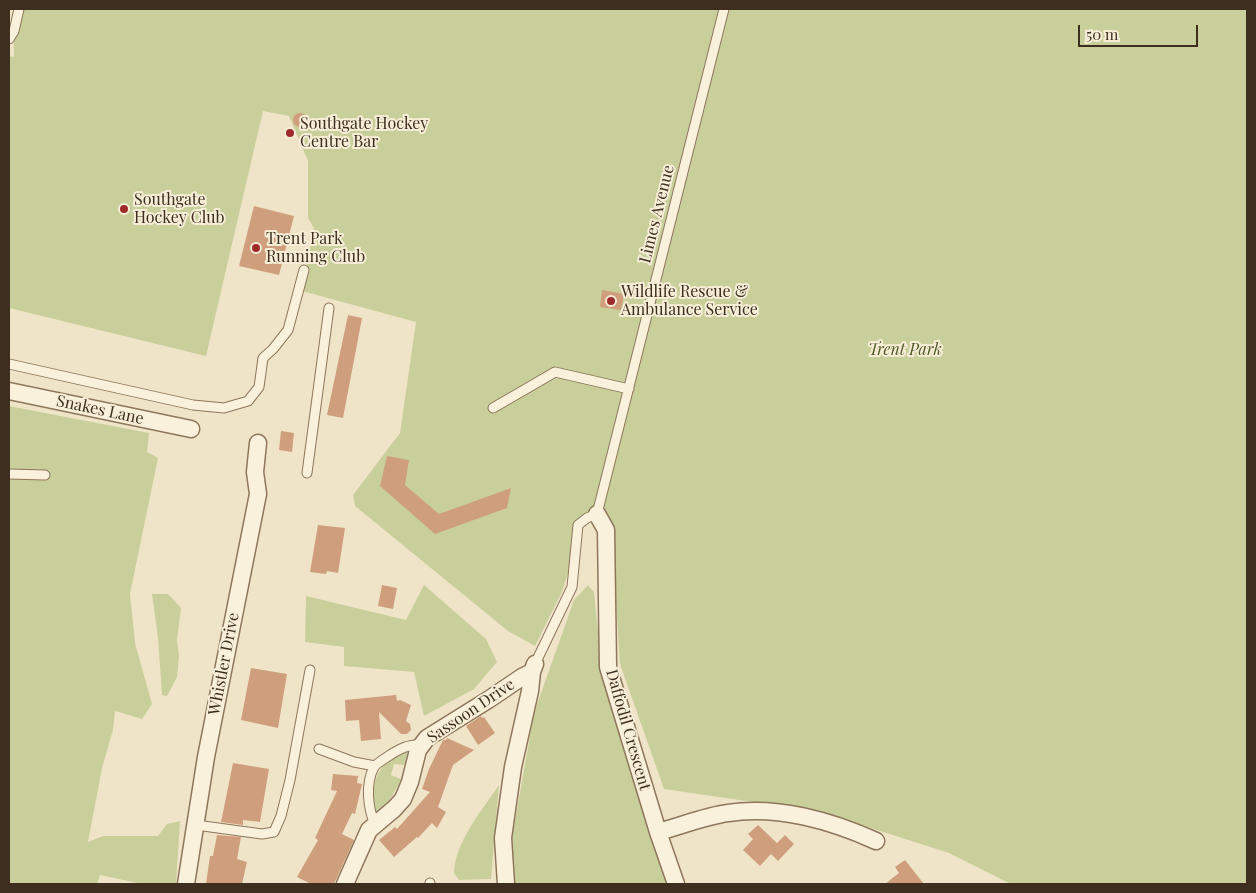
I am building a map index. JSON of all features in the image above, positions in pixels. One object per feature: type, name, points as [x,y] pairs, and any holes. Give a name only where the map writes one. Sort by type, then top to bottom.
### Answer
[{"type":"street","name":"Snakes Lane","points":[[9,391],[191,429]]},
{"type":"street","name":"Whistler Drive","points":[[186,884],[208,747],[258,494],[255,472],[258,443]]},
{"type":"street","name":"Daffodil Crescent","points":[[597,514],[606,530],[608,667],[658,832],[676,884]]},
{"type":"street","name":"Sassoon Drive","points":[[345,884],[369,830],[403,799],[410,782],[418,750],[427,738],[488,700],[534,668]]},
{"type":"street","points":[[506,884],[503,838],[513,767],[534,668]]},
{"type":"street","points":[[658,832],[726,813],[751,810],[793,815],[829,824],[876,842]]},
{"type":"lane","points":[[9,39],[14,31],[19,9]]},
{"type":"lane","name":"Limes Avenue","points":[[597,514],[724,9]]},
{"type":"lane","points":[[9,364],[193,405],[224,408],[248,401],[259,386],[263,358],[288,330],[304,270]]},
{"type":"lane","points":[[307,472],[329,308]]},
{"type":"lane","points":[[493,408],[555,372],[629,389]]},
{"type":"lane","points":[[9,474],[45,475]]},
{"type":"lane","points":[[534,668],[572,587],[578,525],[587,518],[597,514]]},
{"type":"lane","points":[[196,825],[262,834],[274,832],[281,816],[290,780],[310,670]]},
{"type":"lane","points":[[375,824],[369,812],[369,805],[370,779],[375,766],[403,748],[422,744]]},
{"type":"lane","points":[[319,749],[354,762],[375,766]]},
{"type":"green space","name":"Trent Park","points":[[13,9],[1247,9],[1247,884],[1011,884],[949,853],[821,812],[664,789],[620,664],[611,524],[587,512],[562,592],[535,646],[508,631],[355,506],[353,495],[400,433],[416,322],[302,291],[314,228],[308,218],[308,161],[289,116],[263,111],[206,356],[9,308],[9,56],[14,57]]},
{"type":"green space","points":[[9,406],[149,433],[147,452],[158,458],[130,594],[135,643],[152,704],[142,719],[115,711],[113,730],[102,768],[88,842],[103,836],[158,836],[167,824],[180,821],[176,884],[142,884],[100,875],[97,884],[9,884]]},
{"type":"green space","points":[[424,585],[486,639],[497,662],[474,689],[424,716],[414,672],[344,666],[344,647],[305,642],[306,596],[406,620]]},
{"type":"green space","points":[[588,585],[594,592],[602,671],[671,884],[515,884],[512,838],[534,713],[574,600]]},
{"type":"green space","points":[[152,594],[168,594],[181,608],[177,640],[179,656],[177,677],[167,696],[162,695],[158,638]]},
{"type":"green space","points":[[408,751],[404,765],[394,764],[391,775],[401,779],[396,789],[387,803],[374,814],[374,792],[378,775],[388,762]]},
{"type":"green space","points":[[499,785],[491,879],[459,880],[454,873],[459,850],[464,838]]},
{"type":"building","points":[[300,113],[305,115],[307,120],[305,125],[300,127],[295,125],[293,120],[295,115]]},
{"type":"building","points":[[254,206],[294,216],[279,275],[239,266]]},
{"type":"building","points":[[602,290],[624,294],[621,310],[600,307]]},
{"type":"building","points":[[348,315],[362,318],[343,418],[327,415]]},
{"type":"building","points":[[281,431],[294,433],[292,452],[279,450]]},
{"type":"building","points":[[387,456],[409,460],[405,485],[439,514],[511,488],[507,508],[435,534],[380,486]]},
{"type":"building","points":[[318,525],[345,528],[338,573],[327,571],[326,574],[310,572]]},
{"type":"building","points":[[382,585],[397,588],[393,609],[378,606]]},
{"type":"building","points":[[251,668],[287,674],[278,728],[241,720]]},
{"type":"building","points":[[396,695],[397,701],[400,700],[411,705],[406,721],[410,724],[411,730],[407,734],[401,734],[379,712],[381,739],[361,741],[359,720],[346,721],[345,700]]},
{"type":"building","points":[[481,716],[482,718],[484,717],[495,733],[478,745],[466,726]]},
{"type":"building","points":[[447,738],[474,750],[453,765],[438,807],[446,812],[437,828],[432,823],[418,838],[394,857],[379,840],[395,827],[397,829],[430,792],[422,789],[443,740]]},
{"type":"building","points":[[233,763],[269,769],[260,822],[243,820],[243,825],[221,822]]},
{"type":"building","points":[[333,774],[358,776],[357,783],[362,784],[355,814],[352,813],[342,834],[354,840],[334,884],[311,884],[297,877],[318,840],[315,838],[337,791],[331,790]]},
{"type":"building","points":[[758,825],[777,843],[785,835],[794,844],[778,861],[771,854],[760,866],[743,850],[753,839],[748,834]]},
{"type":"building","points":[[217,835],[241,837],[237,859],[247,862],[242,884],[206,884],[210,856],[213,856]]},
{"type":"building","points":[[905,860],[924,884],[885,884],[899,873],[895,867]]},
{"type":"place","name":"Southgate Hockey Centre Bar","points":[[290,133]]},
{"type":"place","name":"Southgate Hockey Club","points":[[124,209]]},
{"type":"place","name":"Trent Park Running Club","points":[[256,248]]},
{"type":"place","name":"Wildlife Rescue & Ambulance Service","points":[[611,301]]}]
